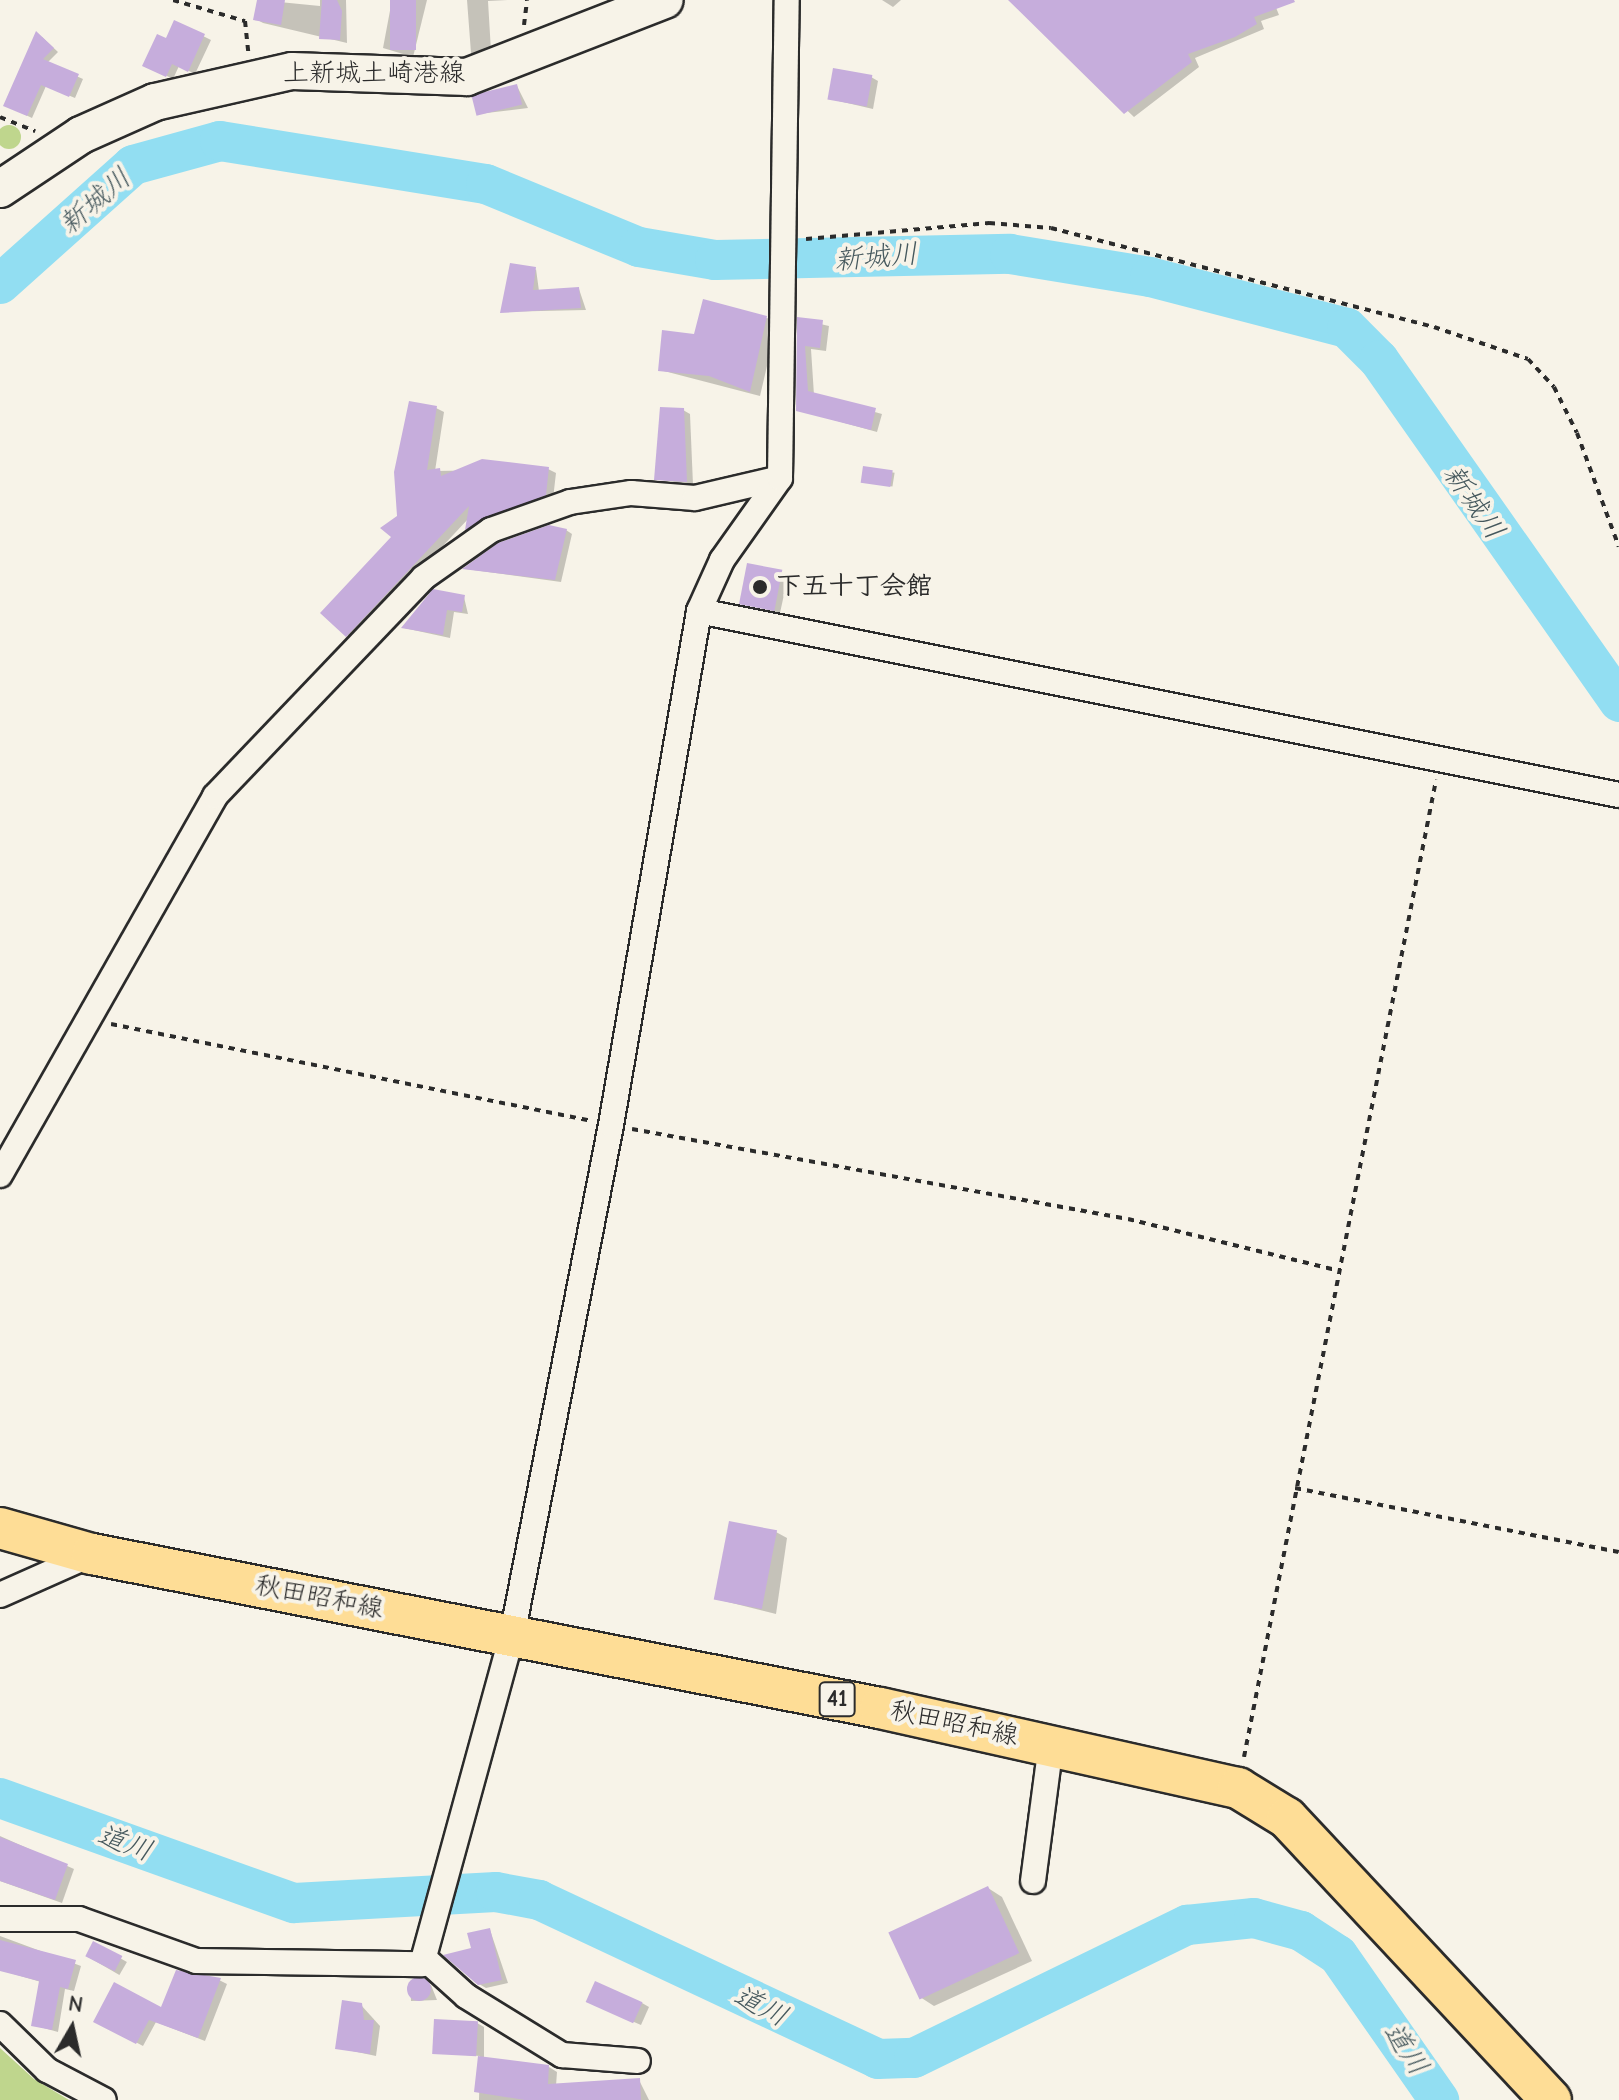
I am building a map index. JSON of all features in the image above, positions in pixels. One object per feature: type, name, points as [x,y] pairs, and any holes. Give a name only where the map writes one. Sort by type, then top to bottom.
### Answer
[{"type":"main road","name":"上新城土崎港線","points":[[0,189],[117,117],[250,77],[350,70],[467,77],[664,0]]},
{"type":"main road","name":"秋田昭和線","points":[[0,1528],[92,1554],[1051,1745],[1238,1788],[1287,1818],[1551,2100]]},
{"type":"street","points":[[424,1958],[512,1636],[611,1125],[699,611],[722,560],[780,478],[780,238],[787,0]]},
{"type":"street","points":[[0,1175],[93,1021],[222,786],[457,549],[570,502],[631,493],[695,498],[780,478]]},
{"type":"street","points":[[699,611],[1619,795]]},
{"type":"street","points":[[0,1595],[92,1554]]},
{"type":"street","points":[[1033,1881],[1051,1745]]},
{"type":"street","points":[[0,1919],[79,1919],[196,1961],[424,1958],[466,1996],[562,2055],[638,2061]]},
{"type":"street","points":[[0,2024],[47,2070],[104,2100]]},
{"type":"path","points":[[173,0],[245,21],[250,77]]},
{"type":"path","points":[[780,238],[989,223],[1051,228],[1434,327],[1528,359],[1554,387],[1577,433],[1619,547]]},
{"type":"path","points":[[1238,1788],[1336,1270],[1440,758]]},
{"type":"path","points":[[93,1021],[611,1125],[1128,1219],[1336,1270]]},
{"type":"path","points":[[1295,1488],[1619,1552]]},
{"type":"green space","points":[[9,125],[17,129],[21,137],[17,145],[9,149],[1,145],[-3,137],[1,129]]},
{"type":"green space","points":[[0,2048],[34,2079],[69,2100],[0,2100]]},
{"type":"building","points":[[257,0],[285,0],[281,25],[253,20]]},
{"type":"building","points":[[322,0],[337,0],[342,11],[340,40],[319,39]]},
{"type":"building","points":[[390,0],[416,0],[416,50],[390,50]]},
{"type":"building","points":[[1008,0],[1295,2],[1254,17],[1257,24],[1235,37],[1188,54],[1192,62],[1124,114]]},
{"type":"building","points":[[174,20],[205,34],[188,72],[172,64],[166,77],[142,66],[157,34],[166,38]]},
{"type":"building","points":[[36,31],[54,48],[43,59],[79,74],[69,97],[41,85],[27,116],[3,106]]},
{"type":"building","points":[[833,68],[872,75],[867,106],[827,100]]},
{"type":"building","points":[[517,84],[522,104],[476,116],[471,95]]},
{"type":"building","points":[[510,263],[536,267],[533,290],[579,287],[581,308],[500,313]]},
{"type":"building","points":[[703,299],[767,316],[750,392],[709,376],[658,371],[662,330],[694,334]]},
{"type":"building","points":[[797,317],[823,320],[820,348],[805,346],[808,391],[876,408],[871,430],[796,411]]},
{"type":"building","points":[[409,401],[437,406],[427,470],[440,468],[441,476],[482,459],[549,467],[546,495],[465,530],[469,506],[346,637],[320,613],[391,537],[380,528],[397,516],[394,472]]},
{"type":"building","points":[[660,407],[684,408],[687,482],[654,480]]},
{"type":"building","points":[[863,466],[893,470],[890,487],[861,483]]},
{"type":"building","points":[[549,525],[567,529],[555,580],[462,569],[498,543]]},
{"type":"building","name":"下五十丁会館","points":[[747,563],[782,570],[774,611],[739,604]]},
{"type":"building","points":[[433,589],[465,595],[462,612],[447,610],[443,635],[401,628]]},
{"type":"building","points":[[729,1521],[777,1530],[762,1609],[714,1600]]},
{"type":"building","points":[[0,1837],[68,1864],[55,1900],[0,1881]]},
{"type":"building","points":[[988,1886],[1019,1953],[920,2000],[888,1932]]},
{"type":"building","points":[[490,1928],[502,1980],[478,1985],[443,1955],[471,1948],[467,1933]]},
{"type":"building","points":[[0,1940],[76,1960],[68,1989],[60,1987],[52,2030],[31,2026],[39,1981],[0,1971]]},
{"type":"building","points":[[93,1941],[122,1956],[115,1971],[85,1956]]},
{"type":"building","points":[[176,1970],[221,1978],[198,2038],[149,2020],[136,2044],[93,2022],[114,1982],[161,2007]]},
{"type":"building","points":[[419,1977],[430,1984],[431,1989],[424,2000],[419,2001],[408,1994],[407,1989],[414,1978]]},
{"type":"building","points":[[595,1981],[643,2002],[633,2023],[586,2002]]},
{"type":"building","points":[[342,2000],[362,2003],[364,2020],[374,2020],[370,2054],[335,2049]]},
{"type":"building","points":[[434,2019],[478,2021],[476,2056],[432,2054]]},
{"type":"building","points":[[478,2056],[549,2065],[548,2084],[640,2078],[641,2100],[525,2100],[474,2092]]},
{"type":"waterway","name":"新城川","points":[[0,284],[133,165],[220,141],[486,184],[639,247],[715,260],[1010,254],[1150,277],[1347,328],[1379,360],[1619,702]]},
{"type":"waterway","name":"道川","points":[[0,1798],[294,1903],[496,1892],[539,1900],[878,2059],[914,2058],[1187,1925],[1254,1918],[1301,1931],[1338,1955],[1439,2100]]},
{"type":"place","name":"下五十丁会館","points":[[760,587]]}]
